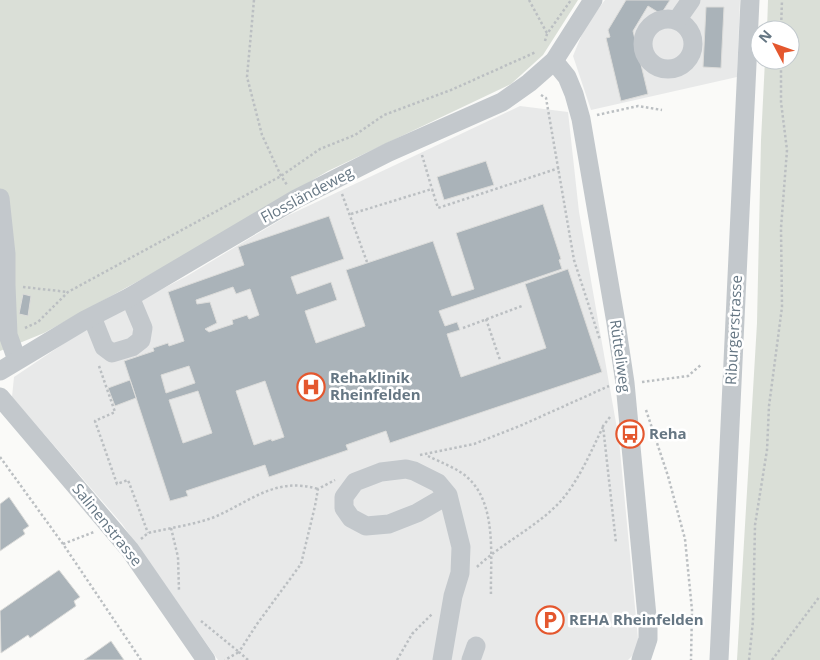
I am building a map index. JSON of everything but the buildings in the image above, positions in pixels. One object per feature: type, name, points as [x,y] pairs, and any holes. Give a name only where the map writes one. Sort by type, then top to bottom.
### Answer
[{"type":"street","name":"Flossländeweg","points":[[0,371],[296,199],[389,152],[502,102],[529,83],[593,0]]},
{"type":"street","points":[[677,20],[691,0]]},
{"type":"street","name":"Riburgerstrasse","points":[[720,660],[750,0]]},
{"type":"street","name":"Rütteliweg","points":[[552,52],[567,76],[581,119],[616,323],[631,383],[648,627],[648,639],[641,660]]},
{"type":"street","points":[[0,198],[6,254],[8,335],[17,360]]},
{"type":"street","points":[[92,317],[104,347],[112,353],[132,347],[141,340],[143,328],[130,297]]},
{"type":"street","name":"Salinenstrasse","points":[[0,397],[130,550],[206,660]]},
{"type":"street","points":[[442,660],[453,596],[460,572],[461,547],[448,495],[438,483],[406,469],[381,472],[355,482],[344,497],[344,508],[351,518],[366,526],[390,524],[417,513],[448,495]]},
{"type":"path","points":[[254,0],[247,76],[262,135],[281,176],[296,199]]},
{"type":"path","points":[[529,0],[547,34],[552,52]]},
{"type":"path","points":[[547,34],[571,0]]},
{"type":"path","points":[[781,20],[782,0]]},
{"type":"path","points":[[547,34],[552,52]]},
{"type":"path","points":[[8,335],[38,322],[68,292],[281,176],[320,149],[355,135],[384,115],[451,90],[536,53]]},
{"type":"path","points":[[749,660],[753,621],[755,525],[767,450],[770,406],[782,307],[781,228],[787,150],[781,102],[780,70]]},
{"type":"path","points":[[529,83],[541,96],[546,98],[574,260],[600,341]]},
{"type":"path","points":[[581,119],[638,106],[662,110]]},
{"type":"path","points":[[350,214],[432,189],[438,208],[559,168]]},
{"type":"path","points":[[342,193],[366,262]]},
{"type":"path","points":[[6,285],[68,292]]},
{"type":"path","points":[[463,328],[522,306]]},
{"type":"path","points":[[486,320],[500,360]]},
{"type":"path","points":[[108,350],[99,365],[115,412],[95,421],[118,484],[128,480],[148,533]]},
{"type":"path","points":[[417,455],[426,455],[474,444],[612,385],[688,376],[702,364]]},
{"type":"path","points":[[643,401],[668,476],[685,539],[692,610],[690,660]]},
{"type":"path","points":[[492,552],[536,522],[558,504],[574,483],[603,426],[616,411]]},
{"type":"path","points":[[603,426],[616,542]]},
{"type":"path","points":[[426,455],[467,477],[477,488],[488,517],[492,552],[491,596]]},
{"type":"path","points":[[0,458],[63,544],[141,660]]},
{"type":"path","points":[[130,550],[148,533],[212,518],[273,488],[305,485],[318,489],[343,476]]},
{"type":"path","points":[[225,660],[239,652],[301,564],[318,489]]},
{"type":"path","points":[[63,544],[109,526]]},
{"type":"path","points":[[171,528],[178,557],[179,595]]},
{"type":"path","points":[[397,660],[412,634],[453,596]]},
{"type":"path","points":[[772,660],[820,596]]},
{"type":"path","points":[[194,616],[248,660]]},
{"type":"shaded area","points":[[0,0],[578,0],[543,55],[511,84],[328,171],[182,257],[44,333],[0,351]]},
{"type":"shaded area","points":[[605,0],[740,0],[737,77],[591,110],[573,56],[585,27]]},
{"type":"shaded area","points":[[768,0],[820,0],[820,660],[737,660],[757,323],[764,70],[800,70],[800,20],[767,20]]},
{"type":"shaded area","name":"Rehaklinik Rheinfelden","points":[[520,106],[568,112],[579,212],[619,440],[639,649],[628,660],[218,660],[122,524],[12,397],[14,377],[84,330],[187,276],[287,216]]},
{"type":"place","name":"Rehaklinik Rheinfelden","points":[[311,387]]},
{"type":"place","name":"Reha","points":[[630,434]]},
{"type":"place","name":"REHA Rheinfelden","points":[[550,620]]}]
